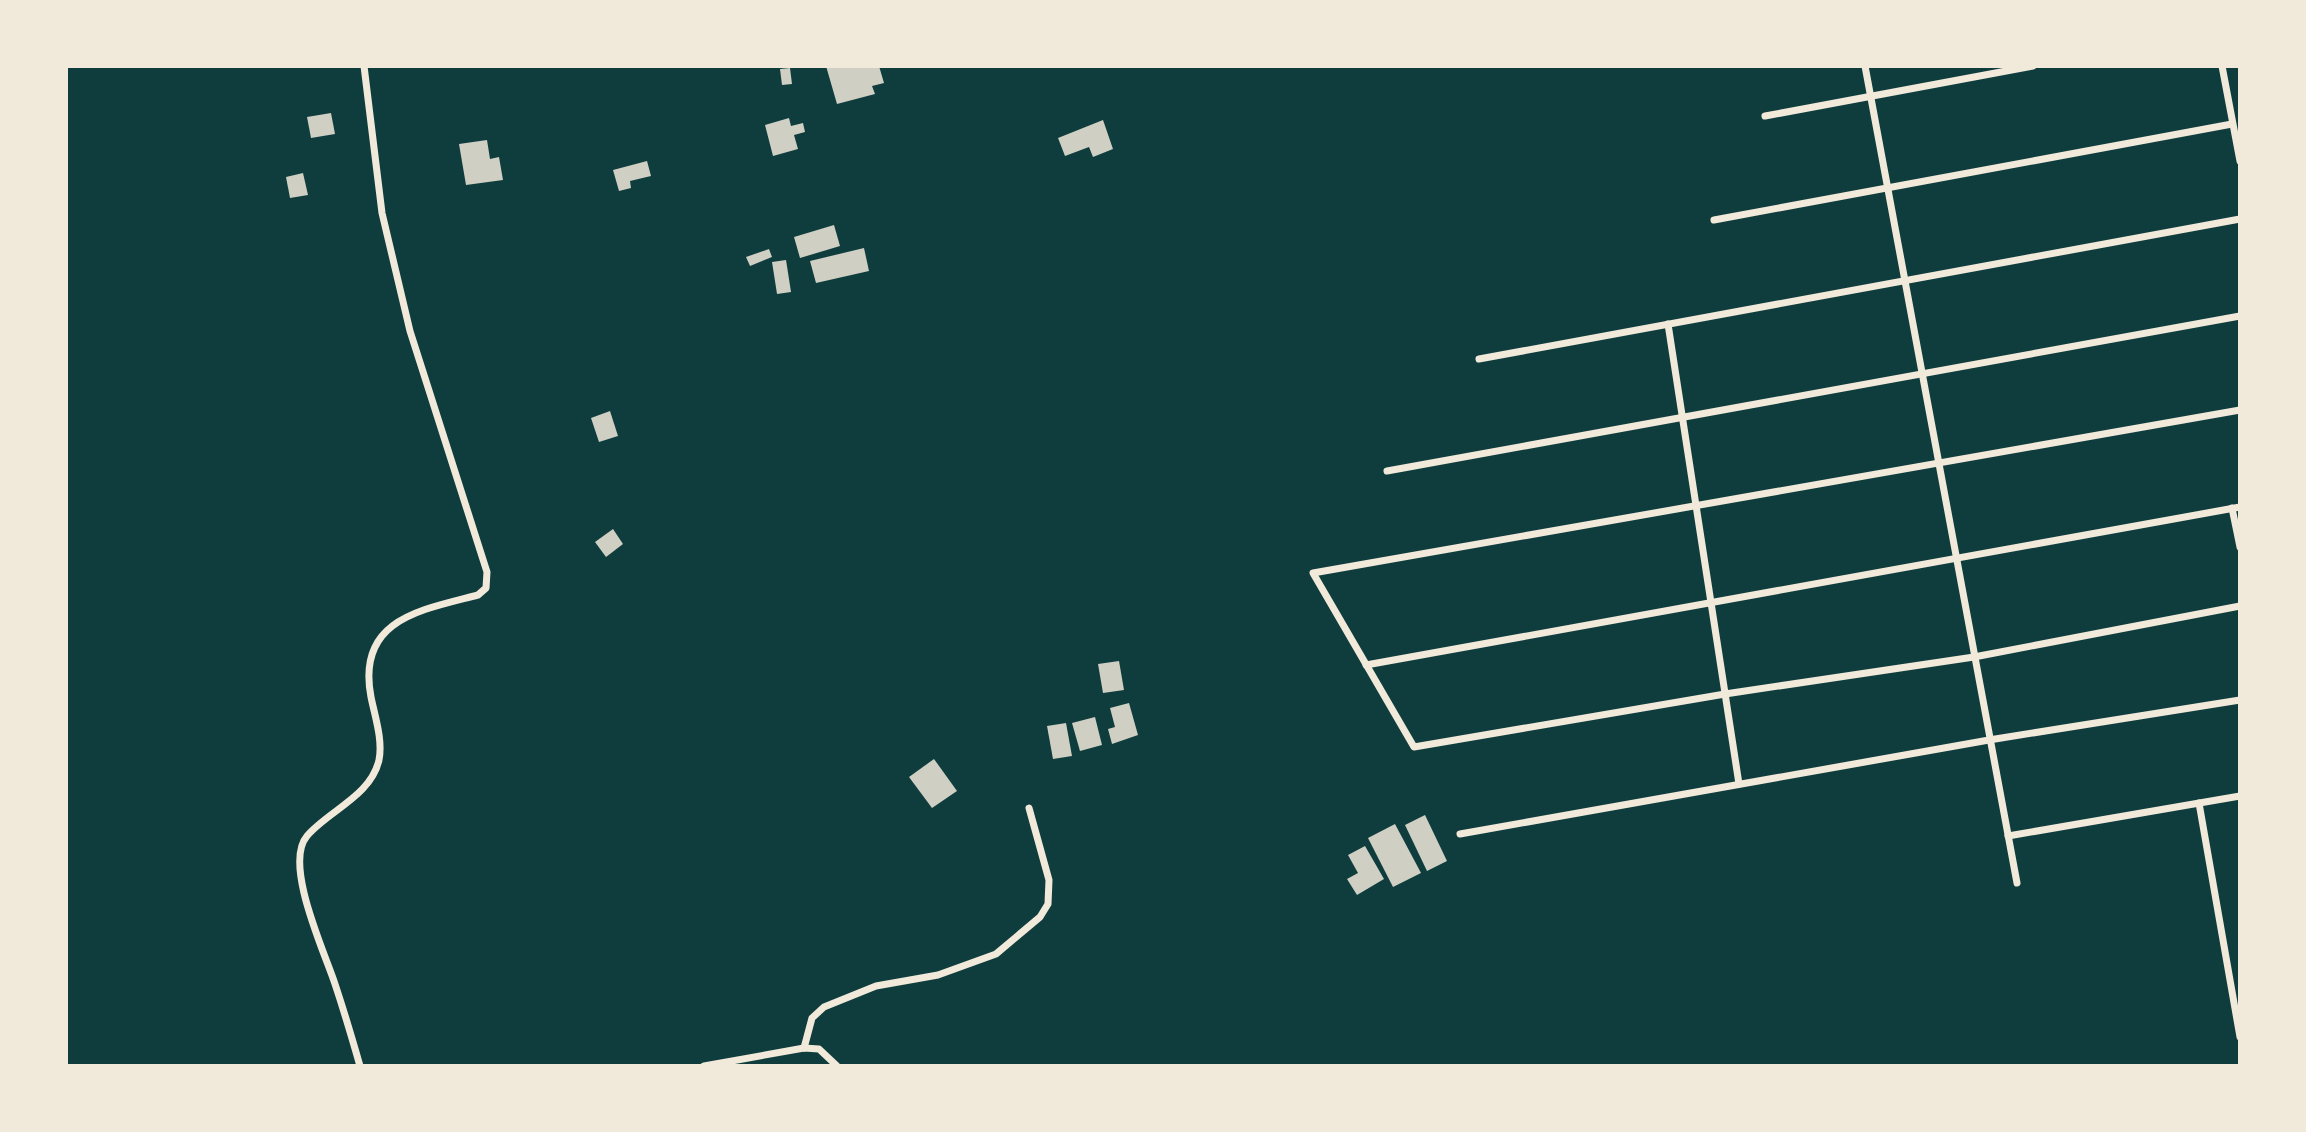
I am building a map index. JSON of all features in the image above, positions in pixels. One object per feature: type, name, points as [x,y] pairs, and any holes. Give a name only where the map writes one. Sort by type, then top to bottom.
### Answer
[{"type":"street","points":[[360,1066],[308,907],[300,852],[306,837],[348,803],[378,764],[381,750],[368,669],[379,641],[411,613],[478,595],[486,588],[487,572],[410,331],[382,213],[364,66]]},
{"type":"street","points":[[1865,66],[2017,883]]},
{"type":"street","points":[[1765,117],[2033,66]]},
{"type":"street","points":[[2222,66],[2239,162]]},
{"type":"street","points":[[1714,220],[2232,124]]},
{"type":"street","points":[[1479,359],[2239,219]]},
{"type":"street","points":[[1387,471],[2239,316]]},
{"type":"street","points":[[1668,324],[1739,784]]},
{"type":"street","points":[[2239,410],[1313,573],[1413,747],[1725,694],[1974,657],[2239,606]]},
{"type":"street","points":[[1366,665],[2236,508],[2239,547]]},
{"type":"street","points":[[1460,834],[1989,740],[2239,700]]},
{"type":"street","points":[[2008,836],[2239,796]]},
{"type":"street","points":[[2199,803],[2239,1037]]},
{"type":"street","points":[[804,1048],[812,1018],[824,1007],[876,986],[938,975],[996,954],[1040,917],[1048,904],[1049,880],[1029,808]]},
{"type":"street","points":[[704,1066],[804,1048],[819,1049],[837,1066]]},
{"type":"building","points":[[826,66],[879,66],[884,83],[872,86],[875,94],[837,104]]},
{"type":"building","points":[[790,68],[792,84],[782,85],[780,69]]},
{"type":"building","points":[[331,113],[335,134],[311,138],[307,117]]},
{"type":"building","points":[[789,118],[791,126],[803,123],[805,132],[794,135],[798,149],[773,156],[765,125]]},
{"type":"building","points":[[1103,120],[1113,149],[1093,157],[1089,147],[1065,156],[1058,138]]},
{"type":"building","points":[[487,140],[490,159],[499,157],[503,180],[466,185],[459,144]]},
{"type":"building","points":[[647,161],[651,176],[630,181],[631,188],[619,191],[613,170]]},
{"type":"building","points":[[303,173],[308,195],[290,198],[286,177]]},
{"type":"building","points":[[834,225],[840,246],[800,258],[794,237]]},
{"type":"building","points":[[864,248],[869,271],[816,283],[810,261]]},
{"type":"building","points":[[769,249],[772,257],[750,266],[746,257]]},
{"type":"building","points":[[786,260],[791,292],[777,294],[772,262]]},
{"type":"building","points":[[610,411],[618,436],[599,442],[591,418]]},
{"type":"building","points":[[613,529],[623,544],[606,557],[595,542]]},
{"type":"building","points":[[1119,661],[1124,690],[1103,693],[1098,664]]},
{"type":"building","points":[[1129,703],[1138,735],[1112,744],[1108,729],[1115,727],[1110,708]]},
{"type":"building","points":[[1095,717],[1102,745],[1080,751],[1072,723]]},
{"type":"building","points":[[1066,723],[1072,756],[1053,759],[1047,726]]},
{"type":"building","points":[[934,759],[957,791],[932,808],[909,777]]},
{"type":"building","points":[[1425,815],[1447,861],[1427,871],[1405,825]]},
{"type":"building","points":[[1395,824],[1421,873],[1393,887],[1368,838]]},
{"type":"building","points":[[1365,846],[1384,879],[1357,895],[1347,879],[1358,873],[1348,855]]}]
